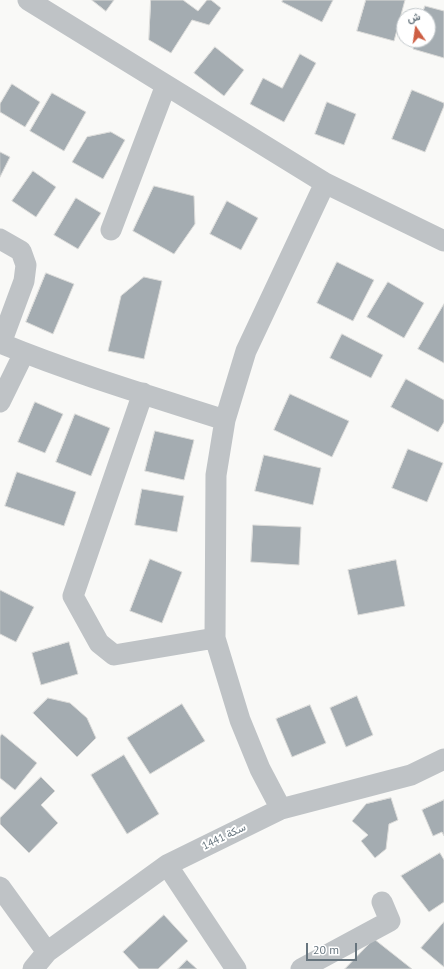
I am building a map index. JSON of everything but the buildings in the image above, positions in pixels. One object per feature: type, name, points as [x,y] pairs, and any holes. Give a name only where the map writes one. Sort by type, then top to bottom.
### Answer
[{"type":"street","points":[[28,0],[325,183],[444,241]]},
{"type":"street","points":[[111,230],[166,85]]},
{"type":"street","points":[[281,809],[260,769],[240,720],[216,638],[216,475],[226,420],[246,351],[325,183]]},
{"type":"street","points":[[0,239],[21,251],[26,265],[24,281],[0,343],[24,353],[226,420]]},
{"type":"street","points":[[0,402],[24,353]]},
{"type":"street","points":[[143,393],[73,596],[99,643],[114,655],[216,638]]},
{"type":"street","name":"سكة 1441","points":[[34,969],[47,952],[168,865],[281,809],[410,775],[444,759]]},
{"type":"street","points":[[168,865],[236,969]]},
{"type":"street","points":[[0,887],[47,952]]},
{"type":"street","points":[[301,969],[390,922],[382,902]]}]
